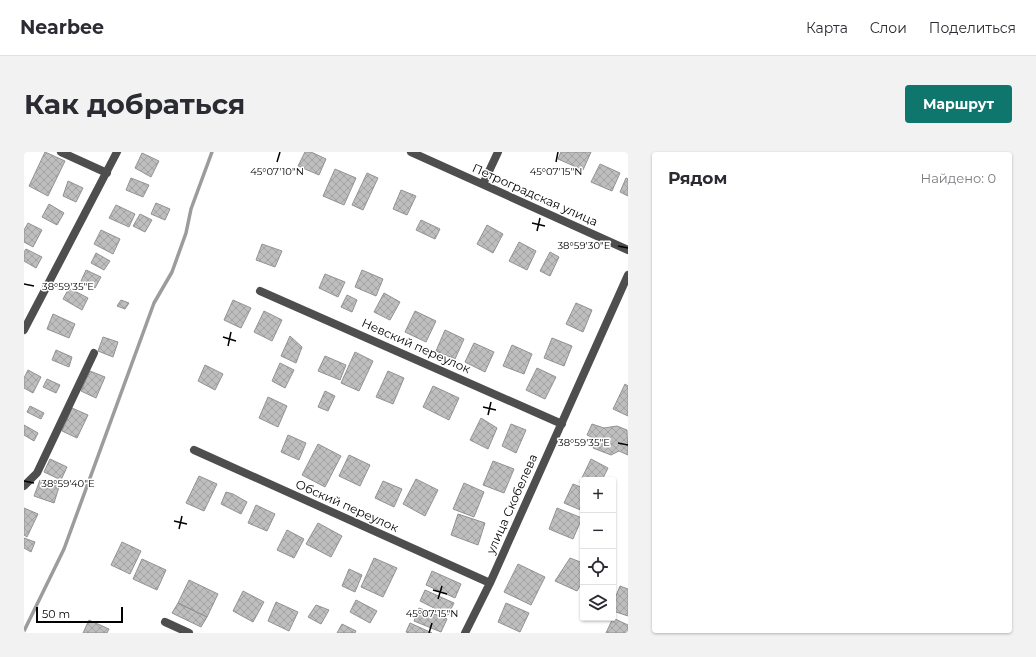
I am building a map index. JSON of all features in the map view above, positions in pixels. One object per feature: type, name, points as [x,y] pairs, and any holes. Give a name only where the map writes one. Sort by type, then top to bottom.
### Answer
[{"type":"street","points":[[61,152],[107,173]]},
{"type":"street","points":[[24,330],[117,152]]},
{"type":"street","name":"Петроградская улица","points":[[411,152],[628,250]]},
{"type":"street","points":[[483,184],[498,152]]},
{"type":"street","name":"улица Скобелева","points":[[466,633],[562,424],[628,275]]},
{"type":"street","name":"Невский переулок","points":[[260,291],[562,424]]},
{"type":"street","points":[[24,486],[37,473],[94,353]]},
{"type":"street","name":"Обский переулок","points":[[194,450],[490,583]]},
{"type":"street","points":[[165,622],[189,633]]},
{"type":"building","points":[[45,152],[65,161],[48,196],[29,186]]},
{"type":"building","points":[[305,152],[311,152],[326,159],[319,175],[298,166]]},
{"type":"building","points":[[561,152],[591,152],[583,170],[558,159]]},
{"type":"building","points":[[142,153],[159,161],[151,177],[135,168]]},
{"type":"building","points":[[600,164],[620,173],[612,191],[591,182]]},
{"type":"building","points":[[335,169],[356,178],[344,205],[323,196]]},
{"type":"building","points":[[367,173],[378,178],[363,210],[352,205]]},
{"type":"building","points":[[131,178],[149,185],[143,197],[126,190]]},
{"type":"building","points":[[626,178],[628,179],[628,196],[620,192]]},
{"type":"building","points":[[68,181],[83,188],[76,202],[63,196]]},
{"type":"building","points":[[401,190],[416,196],[407,215],[393,209]]},
{"type":"building","points":[[156,203],[170,209],[165,220],[151,214]]},
{"type":"building","points":[[49,204],[64,213],[57,225],[42,217]]},
{"type":"building","points":[[116,205],[135,214],[129,227],[109,218]]},
{"type":"building","points":[[140,214],[152,220],[145,232],[133,226]]},
{"type":"building","points":[[421,220],[440,229],[435,239],[416,230]]},
{"type":"building","points":[[28,223],[42,230],[33,247],[24,242],[24,230]]},
{"type":"building","points":[[487,225],[503,234],[493,253],[477,244]]},
{"type":"building","points":[[101,230],[120,239],[113,254],[94,244]]},
{"type":"building","points":[[519,242],[536,251],[527,270],[509,261]]},
{"type":"building","points":[[262,244],[282,251],[275,267],[256,260]]},
{"type":"building","points":[[26,249],[42,257],[36,268],[24,261],[24,252]]},
{"type":"building","points":[[550,252],[559,257],[550,276],[540,271]]},
{"type":"building","points":[[96,253],[110,261],[104,270],[91,263]]},
{"type":"building","points":[[86,270],[101,277],[95,288],[81,281]]},
{"type":"building","points":[[362,270],[383,279],[376,296],[355,287]]},
{"type":"building","points":[[325,274],[345,282],[338,297],[319,288]]},
{"type":"building","points":[[69,288],[88,298],[82,310],[63,299]]},
{"type":"building","points":[[384,293],[400,302],[390,320],[374,312]]},
{"type":"building","points":[[347,295],[357,300],[352,312],[341,307]]},
{"type":"building","points":[[121,300],[129,303],[125,309],[117,306]]},
{"type":"building","points":[[233,300],[251,308],[241,328],[224,320]]},
{"type":"building","points":[[576,303],[592,310],[583,332],[566,324]]},
{"type":"building","points":[[264,311],[282,320],[272,341],[254,332]]},
{"type":"building","points":[[415,311],[436,321],[426,342],[405,332]]},
{"type":"building","points":[[53,314],[75,324],[69,338],[47,329]]},
{"type":"building","points":[[445,330],[464,339],[455,359],[436,351]]},
{"type":"building","points":[[290,336],[302,347],[296,363],[281,356]]},
{"type":"building","points":[[103,337],[118,342],[113,357],[98,351]]},
{"type":"building","points":[[552,338],[572,346],[564,366],[544,358]]},
{"type":"building","points":[[474,343],[494,352],[485,372],[465,362]]},
{"type":"building","points":[[512,345],[532,354],[524,374],[503,366]]},
{"type":"building","points":[[56,350],[72,357],[69,367],[52,360]]},
{"type":"building","points":[[355,352],[373,361],[359,391],[341,383]]},
{"type":"building","points":[[325,356],[346,365],[340,380],[318,371]]},
{"type":"building","points":[[280,363],[294,370],[285,388],[272,381]]},
{"type":"building","points":[[205,365],[223,374],[215,390],[198,381]]},
{"type":"building","points":[[537,368],[556,377],[545,399],[526,390]]},
{"type":"building","points":[[28,370],[41,377],[33,393],[24,388],[24,378]]},
{"type":"building","points":[[90,371],[105,377],[96,398],[81,391]]},
{"type":"building","points":[[388,371],[404,378],[393,404],[376,397]]},
{"type":"building","points":[[47,379],[60,385],[56,393],[43,387]]},
{"type":"building","points":[[625,384],[628,386],[628,416],[613,409]]},
{"type":"building","points":[[433,386],[459,398],[449,420],[423,407]]},
{"type":"building","points":[[325,391],[335,396],[328,411],[318,407]]},
{"type":"building","points":[[268,397],[287,406],[278,427],[259,418]]},
{"type":"building","points":[[30,406],[44,413],[41,419],[27,412]]},
{"type":"building","points":[[72,408],[88,415],[77,438],[62,431]]},
{"type":"building","points":[[481,418],[497,428],[488,449],[470,440]]},
{"type":"building","points":[[511,424],[526,430],[516,453],[502,446]]},
{"type":"building","points":[[592,424],[604,428],[617,426],[627,430],[628,455],[619,451],[611,455],[593,448],[597,440],[587,435]]},
{"type":"building","points":[[24,425],[38,433],[34,441],[24,435]]},
{"type":"building","points":[[288,435],[306,443],[299,460],[281,452]]},
{"type":"building","points":[[318,444],[341,456],[325,487],[302,475]]},
{"type":"building","points":[[349,455],[370,465],[360,486],[339,476]]},
{"type":"building","points":[[50,459],[67,467],[61,480],[44,472]]},
{"type":"building","points":[[591,459],[608,468],[604,477],[582,477]]},
{"type":"building","points":[[493,461],[514,469],[504,493],[483,485]]},
{"type":"building","points":[[199,476],[217,484],[204,511],[186,503]]},
{"type":"building","points":[[416,479],[438,490],[425,516],[403,504]]},
{"type":"building","points":[[40,480],[59,487],[54,503],[34,496]]},
{"type":"building","points":[[383,481],[402,489],[394,507],[375,498]]},
{"type":"building","points":[[464,483],[484,492],[474,517],[453,509]]},
{"type":"building","points":[[573,484],[580,487],[580,510],[564,503]]},
{"type":"building","points":[[226,492],[233,494],[247,502],[241,514],[221,504]]},
{"type":"building","points":[[256,505],[275,514],[267,531],[248,523]]},
{"type":"building","points":[[24,508],[38,514],[27,537],[24,535]]},
{"type":"building","points":[[557,508],[580,517],[580,523],[573,539],[549,529]]},
{"type":"building","points":[[458,514],[485,523],[478,545],[451,535]]},
{"type":"building","points":[[318,523],[342,536],[331,557],[306,544]]},
{"type":"building","points":[[287,530],[304,539],[294,558],[277,550]]},
{"type":"building","points":[[24,538],[35,542],[31,552],[24,548]]},
{"type":"building","points":[[122,542],[141,551],[130,574],[111,565]]},
{"type":"building","points":[[374,558],[397,568],[383,597],[361,587]]},
{"type":"building","points":[[570,558],[580,562],[580,586],[577,591],[555,581]]},
{"type":"building","points":[[142,559],[166,570],[157,590],[133,579]]},
{"type":"building","points":[[518,564],[545,577],[531,605],[504,592]]},
{"type":"building","points":[[349,569],[362,575],[355,592],[342,586]]},
{"type":"building","points":[[432,571],[461,584],[455,598],[426,585]]},
{"type":"building","points":[[189,580],[218,594],[207,617],[178,603]]},
{"type":"building","points":[[620,586],[628,589],[628,616],[616,612],[616,596]]},
{"type":"building","points":[[425,590],[454,603],[448,615],[420,601]]},
{"type":"building","points":[[243,591],[264,602],[253,622],[233,611]]},
{"type":"building","points":[[356,600],[377,611],[370,623],[350,612]]},
{"type":"building","points":[[276,602],[298,612],[289,631],[268,621]]},
{"type":"building","points":[[178,603],[207,617],[201,627],[172,613]]},
{"type":"building","points":[[506,603],[529,613],[520,632],[498,622]]},
{"type":"building","points":[[316,605],[329,610],[321,624],[308,617]]},
{"type":"building","points":[[419,608],[447,619],[441,632],[414,621]]},
{"type":"building","points":[[616,619],[628,625],[628,633],[606,633],[612,621],[616,621]]},
{"type":"building","points":[[89,620],[109,629],[107,633],[83,633]]},
{"type":"building","points":[[410,623],[432,633],[406,632]]},
{"type":"building","points":[[342,624],[356,631],[355,633],[337,633]]},
{"type":"waterway","points":[[24,631],[64,549],[154,303],[172,272],[186,233],[191,209],[212,152]]}]
